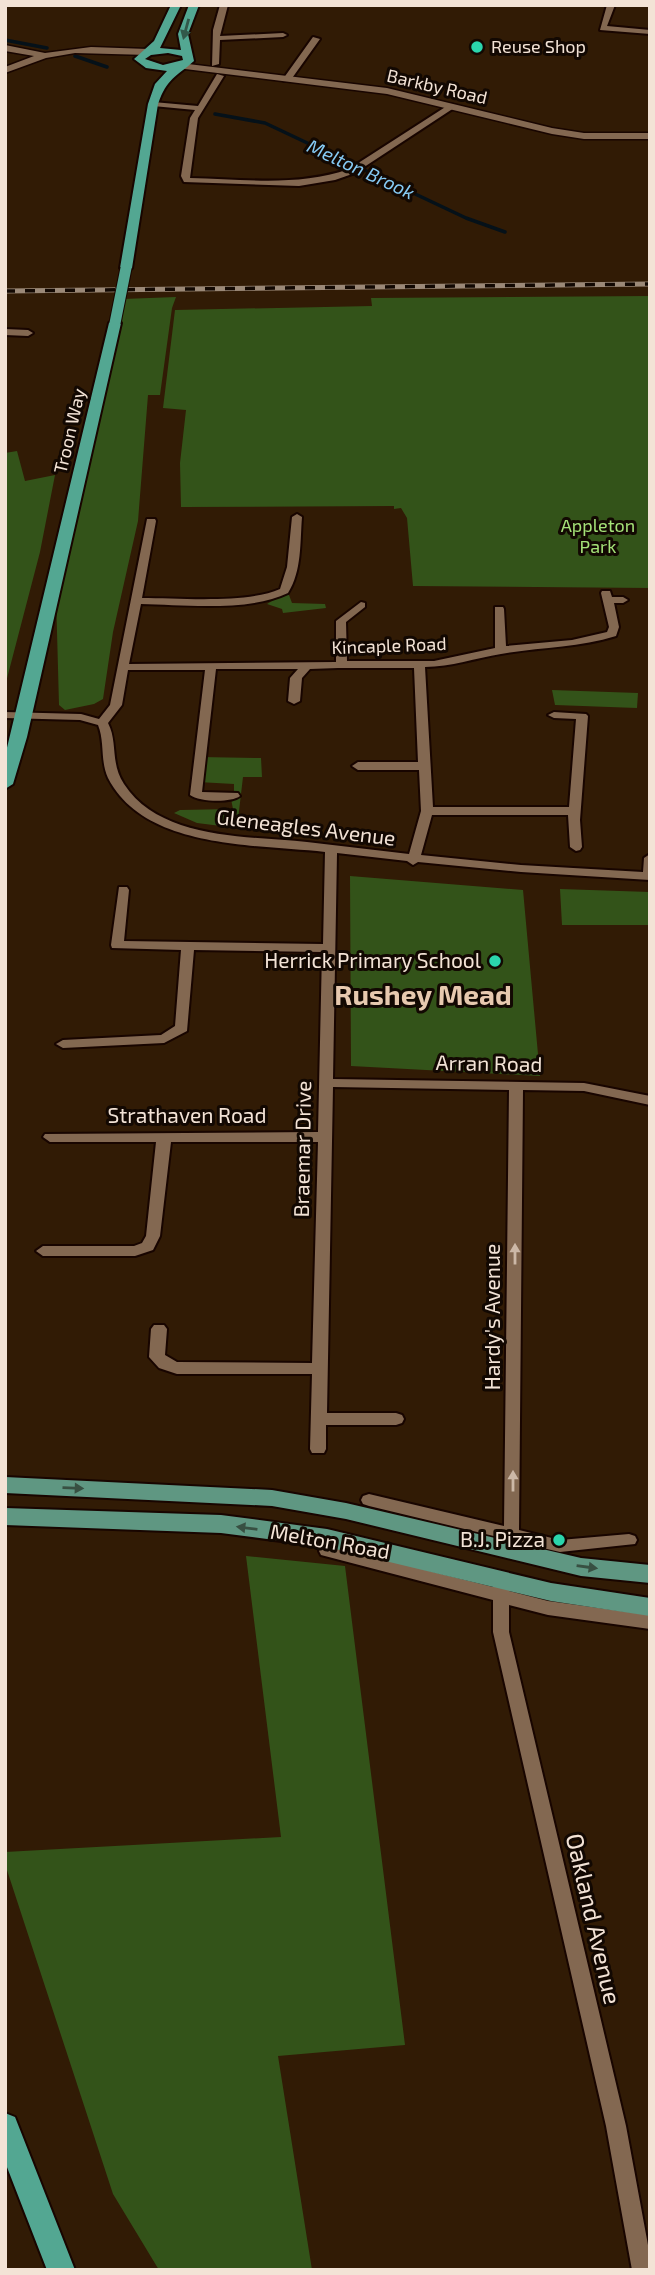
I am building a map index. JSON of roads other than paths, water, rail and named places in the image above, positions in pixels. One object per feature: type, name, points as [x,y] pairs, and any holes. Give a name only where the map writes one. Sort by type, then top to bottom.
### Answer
[{"type":"highway","points":[[160,84],[140,57],[159,42],[176,5]]},
{"type":"highway","points":[[188,55],[183,34],[194,5]]},
{"type":"highway","points":[[150,51],[175,50],[188,55]]},
{"type":"highway","name":"Troon Way","points":[[5,784],[115,323],[153,104],[160,84],[179,66],[189,61],[188,55]]},
{"type":"highway","points":[[142,63],[156,67],[179,66]]},
{"type":"highway","points":[[5,2126],[61,2270]]},
{"type":"main road","name":"Melton Road","points":[[5,1485],[272,1498],[510,1541],[581,1567],[650,1574]]},
{"type":"main road","points":[[327,1545],[334,1509]]},
{"type":"main road","name":"Melton Road","points":[[5,1516],[221,1524],[327,1545],[501,1586],[650,1607]]},
{"type":"street","points":[[224,5],[217,38],[217,70],[199,108],[191,135],[185,176],[187,180],[299,183],[321,180],[352,171],[453,106]]},
{"type":"street","points":[[603,28],[611,5]]},
{"type":"street","points":[[592,33],[603,28],[650,32]]},
{"type":"street","points":[[217,38],[283,35]]},
{"type":"street","points":[[287,79],[316,38]]},
{"type":"street","points":[[5,48],[42,55]]},
{"type":"street","points":[[5,70],[42,55],[76,48],[150,51]]},
{"type":"street","points":[[108,50],[142,63]]},
{"type":"street","name":"Barkby Road","points":[[188,55],[217,70]]},
{"type":"street","name":"Barkby Road","points":[[179,66],[387,91],[552,131],[584,136],[650,136]]},
{"type":"street","points":[[153,104],[199,108]]},
{"type":"street","points":[[5,332],[28,332]]},
{"type":"street","points":[[138,601],[254,600],[277,596],[284,591],[290,580],[297,517]]},
{"type":"street","points":[[5,715],[89,718],[102,723],[116,705],[152,521]]},
{"type":"street","name":"Kincaple Road","points":[[123,667],[342,666],[419,664],[468,659],[501,650],[583,642],[612,634],[614,626],[607,597],[623,600]]},
{"type":"street","points":[[342,666],[341,621],[361,605]]},
{"type":"street","points":[[499,609],[501,650]]},
{"type":"street","points":[[413,861],[427,811],[419,664]]},
{"type":"street","points":[[211,666],[196,795],[234,796]]},
{"type":"street","points":[[294,701],[296,678],[306,666]]},
{"type":"street","points":[[554,715],[582,716],[575,811],[576,847]]},
{"type":"street","name":"Gleneagles Avenue","points":[[102,723],[107,735],[111,770],[131,800],[149,813],[193,832],[413,861],[554,873],[649,876]]},
{"type":"street","points":[[358,766],[424,766]]},
{"type":"street","points":[[427,811],[575,811]]},
{"type":"street","name":"Braemar Drive","points":[[318,1449],[331,850]]},
{"type":"street","points":[[649,876],[650,858]]},
{"type":"street","points":[[123,890],[117,945],[328,948]]},
{"type":"street","points":[[62,1044],[164,1039],[182,1028],[188,946]]},
{"type":"street","name":"Arran Road","points":[[326,1083],[584,1087],[650,1101]]},
{"type":"street","name":"Hardy's Avenue","points":[[510,1541],[516,1085]]},
{"type":"street","points":[[43,1251],[135,1251],[148,1246],[153,1236],[164,1136]]},
{"type":"street","name":"Strathaven Road","points":[[50,1137],[324,1137]]},
{"type":"street","points":[[159,1329],[157,1357],[164,1364],[177,1368],[320,1369]]},
{"type":"street","points":[[319,1419],[396,1419]]},
{"type":"street","points":[[369,1500],[510,1541],[560,1546],[629,1540]]},
{"type":"street","points":[[501,1586],[548,1608],[650,1622]]},
{"type":"street","name":"Oakland Avenue","points":[[501,1586],[501,1632],[616,2126],[642,2270]]},
{"type":"waterway","name":"Melton Brook","points":[[5,40],[47,48]]},
{"type":"waterway","name":"Melton Brook","points":[[75,56],[107,67]]},
{"type":"waterway","name":"Melton Brook","points":[[215,114],[265,123],[466,218],[505,232]]},
{"type":"railway","points":[[5,291],[650,284]]},
{"type":"place","name":"Reuse Shop","points":[[477,47]]},
{"type":"place","name":"Herrick Primary School","points":[[495,961]]},
{"type":"place","name":"B.J. Pizza","points":[[559,1540]]},
{"type":"district","name":"Rushey Mead","points":[[423,995]]},
{"type":"park label","name":"Appleton Park","points":[[598,536]]}]
